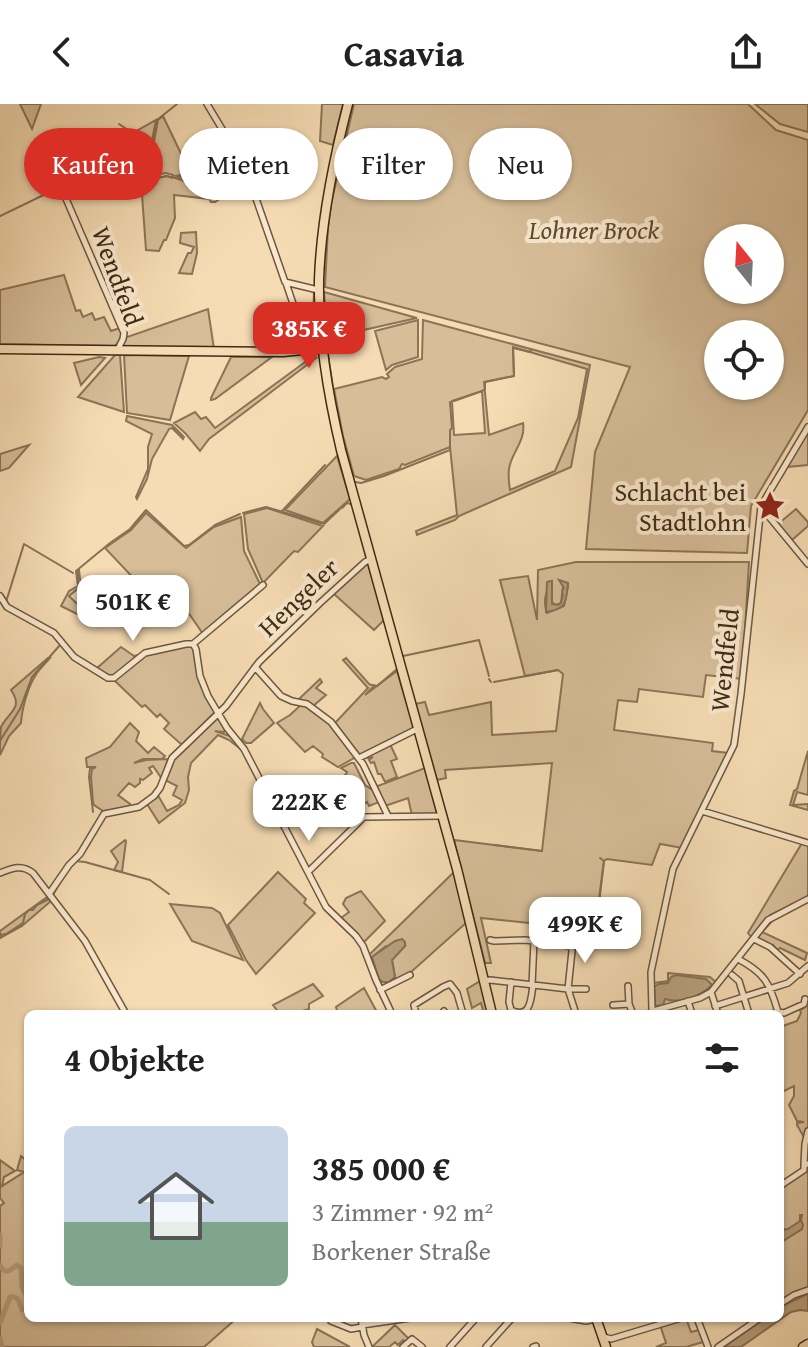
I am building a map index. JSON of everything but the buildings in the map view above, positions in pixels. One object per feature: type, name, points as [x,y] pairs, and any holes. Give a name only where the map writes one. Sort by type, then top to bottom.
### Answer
[{"type":"main road","points":[[348,104],[326,205],[321,244],[319,291],[328,388],[341,450],[450,842],[491,1010]]},
{"type":"main road","points":[[0,349],[283,352],[323,348]]},
{"type":"main road","points":[[598,1322],[606,1342]]},
{"type":"main road","points":[[803,1347],[808,1344]]},
{"type":"street","points":[[207,104],[252,187],[305,339]]},
{"type":"street","name":"Wendfeld","points":[[67,200],[124,333],[117,350]]},
{"type":"street","points":[[285,282],[319,291]]},
{"type":"street","name":"Wendfeld","points":[[650,1010],[651,972],[673,869],[735,740],[761,506],[808,427]]},
{"type":"street","points":[[761,506],[808,564]]},
{"type":"street","name":"Hengeler","points":[[49,894],[80,854],[104,814],[139,807],[151,799],[160,788],[172,758],[230,702],[255,667],[320,603],[371,559]]},
{"type":"street","points":[[0,596],[7,607],[54,633],[74,657],[108,678],[114,678],[145,653],[193,644],[263,585]]},
{"type":"street","points":[[193,644],[202,682],[217,713],[244,749],[326,907],[360,940],[390,1010]]},
{"type":"street","name":"Hengeler","points":[[255,667],[281,696],[307,704],[329,720],[359,758],[388,816]]},
{"type":"street","points":[[359,758],[418,729]]},
{"type":"street","points":[[702,811],[808,843]]},
{"type":"street","points":[[308,872],[364,817],[443,816]]},
{"type":"street","points":[[1,870],[19,867],[33,873],[85,941],[124,1010]]},
{"type":"street","points":[[657,1010],[711,992],[773,916],[808,899]]},
{"type":"street","points":[[754,939],[800,974]]},
{"type":"street","points":[[490,940],[571,946],[568,989],[573,1010]]},
{"type":"street","points":[[526,1010],[532,985],[534,941]]},
{"type":"street","points":[[738,959],[756,970],[772,988],[775,1010]]},
{"type":"street","points":[[715,1006],[789,982],[808,966]]},
{"type":"street","points":[[380,990],[410,975]]},
{"type":"street","points":[[732,975],[740,982],[748,1010]]},
{"type":"street","points":[[484,981],[586,989]]},
{"type":"street","points":[[511,982],[511,1010]]},
{"type":"street","points":[[414,1010],[414,1005],[450,984],[463,1010]]},
{"type":"street","points":[[628,986],[631,1010]]},
{"type":"street","points":[[711,992],[716,1010]]},
{"type":"street","points":[[784,1013],[804,1004],[805,999]]},
{"type":"street","points":[[688,1001],[691,1010]]},
{"type":"street","points":[[613,1005],[629,1004]]},
{"type":"street","points":[[784,1183],[804,1170],[808,1131]]},
{"type":"street","points":[[784,1301],[808,1290]]},
{"type":"street","points":[[334,1322],[351,1329],[362,1323],[369,1347]]},
{"type":"street","points":[[450,1347],[472,1322]]},
{"type":"street","points":[[486,1347],[508,1322]]},
{"type":"street","points":[[606,1342],[668,1322]]},
{"type":"street","points":[[699,1322],[708,1347]]},
{"type":"street","points":[[718,1347],[754,1322]]},
{"type":"street","points":[[403,1347],[412,1339],[422,1347]]},
{"type":"green space","points":[[20,104],[41,104],[32,128]]},
{"type":"green space","points":[[322,104],[343,104],[337,128],[334,128],[333,145],[320,141]]},
{"type":"green space","name":"Lohner Brock","points":[[354,104],[748,104],[776,130],[808,140],[808,410],[751,506],[747,553],[586,549],[595,452],[630,367],[325,287],[328,228],[334,191],[334,200],[453,200],[453,128],[348,128]]},
{"type":"green space","points":[[755,104],[808,104],[808,132],[780,124]]},
{"type":"green space","points":[[163,116],[179,150],[179,175],[176,176],[179,177],[179,196],[174,195],[175,218],[159,251],[146,250],[142,200],[163,200],[163,177],[172,178],[173,175],[163,174],[163,128],[157,128],[158,120]]},
{"type":"green space","points":[[156,120],[154,128],[142,128]]},
{"type":"green space","points":[[196,232],[197,253],[192,274],[179,273],[194,247],[180,243],[181,233]]},
{"type":"green space","points":[[64,275],[76,311],[80,310],[83,317],[92,313],[95,320],[104,317],[111,331],[120,328],[120,338],[115,346],[0,344],[0,290]]},
{"type":"green space","points":[[314,290],[317,292],[319,339],[316,343],[309,346],[286,348],[302,336],[305,346],[316,342],[316,336],[305,334],[302,324],[313,323]]},
{"type":"green space","points":[[324,292],[417,318],[328,338]]},
{"type":"green space","points":[[208,309],[214,349],[257,349],[257,331],[262,331],[263,349],[272,350],[120,349],[127,337]]},
{"type":"green space","points":[[418,320],[418,357],[386,370],[375,331]]},
{"type":"green space","points":[[423,320],[590,365],[571,467],[417,535],[416,531],[457,515],[450,447],[366,480],[354,476],[334,389],[382,377],[386,379],[395,367],[422,359]],"holes":[[[513,347],[587,369],[578,418],[555,471],[510,490],[509,469],[522,436],[523,423],[489,435],[484,382],[514,376]],[[482,391],[485,433],[454,435],[452,401]]]},
{"type":"green space","points":[[115,355],[120,355],[124,412],[78,397]]},
{"type":"green space","points":[[124,355],[189,356],[170,420],[127,413]]},
{"type":"green space","points":[[231,357],[272,357],[211,400],[211,398]]},
{"type":"green space","points":[[312,357],[316,358],[209,439],[200,451],[174,423],[195,412],[201,419],[206,417],[215,428]]},
{"type":"green space","points":[[105,358],[81,385],[74,363]]},
{"type":"green space","points":[[127,416],[172,425],[184,437],[169,429],[152,459],[137,499],[148,469],[148,447],[152,434],[126,421]]},
{"type":"green space","points":[[808,432],[808,465],[787,467]]},
{"type":"green space","points":[[29,445],[9,468],[0,471],[0,454]]},
{"type":"green space","points":[[337,456],[350,499],[323,523],[285,510]]},
{"type":"green space","points":[[267,508],[323,526],[263,583],[248,549],[244,514]]},
{"type":"green space","points":[[796,509],[808,526],[792,540],[778,524]]},
{"type":"green space","points":[[146,513],[186,548],[214,527],[241,517],[244,551],[259,587],[203,634],[174,597],[138,583],[105,548],[131,530]]},
{"type":"green space","points":[[576,562],[749,562],[742,679],[706,675],[703,697],[639,689],[637,702],[618,700],[614,730],[713,743],[712,751],[730,753],[682,848],[660,844],[652,865],[604,861],[596,930],[481,918],[491,963],[485,963],[454,840],[542,851],[552,763],[445,770],[446,778],[437,780],[415,704],[425,702],[429,715],[491,702],[492,735],[556,731],[563,674],[558,670],[525,676],[500,580],[528,576],[537,620],[538,570]],"holes":[[[552,582],[551,602],[556,605],[561,603],[563,586],[568,586],[564,606],[547,613],[545,597]]]},
{"type":"green space","points":[[368,563],[384,620],[374,630],[333,593]]},
{"type":"green space","points":[[79,570],[81,586],[69,596],[90,616],[87,619],[61,606],[69,591],[78,586]]},
{"type":"green space","points":[[189,645],[193,648],[198,674],[215,712],[182,745],[164,729],[169,723],[160,714],[157,717],[145,705],[142,707],[114,680],[144,656]]},
{"type":"green space","points":[[121,647],[134,656],[138,655],[113,676],[108,677],[96,669]]},
{"type":"green space","points":[[48,658],[31,684],[21,723],[9,736],[0,755],[1,727],[14,710],[16,702],[11,690]]},
{"type":"green space","points":[[346,658],[374,686],[365,695],[397,671],[414,728],[360,755],[335,723],[368,688],[343,660]]},
{"type":"green space","points":[[320,679],[322,682],[316,688],[326,695],[313,706],[298,700]]},
{"type":"green space","points":[[260,703],[274,723],[251,743],[246,743],[242,739]]},
{"type":"green space","points":[[302,704],[332,725],[356,757],[338,767],[322,757],[323,754],[313,746],[305,752],[277,723]]},
{"type":"green space","points":[[215,717],[225,730],[215,731],[230,736],[242,750],[218,735],[191,763],[185,803],[159,823],[147,804],[156,796],[167,811],[179,805],[182,800],[173,795],[177,786],[165,780],[169,763]]},
{"type":"green space","points":[[130,723],[139,732],[136,741],[148,753],[154,747],[165,756],[134,763],[168,759],[162,779],[153,766],[149,768],[152,773],[140,779],[135,787],[129,783],[118,795],[130,804],[129,808],[103,811],[93,802],[91,777],[92,769],[96,767],[87,767],[86,758],[110,747]]},
{"type":"green space","points":[[390,744],[397,759],[391,761],[397,777],[385,782],[374,762],[369,760],[373,757],[368,758],[367,755]]},
{"type":"green space","points":[[808,751],[808,795],[797,792],[793,805],[808,804],[808,810],[790,805]]},
{"type":"green space","points":[[354,763],[365,785],[374,791],[379,802],[369,806],[354,793],[346,795],[338,787],[347,772],[341,768]]},
{"type":"green space","points":[[425,768],[437,812],[434,815],[412,815],[408,798],[385,806],[375,787]]},
{"type":"green space","points":[[125,840],[122,872],[114,870],[118,862],[111,851]]},
{"type":"green space","points":[[802,843],[808,845],[808,897],[770,915],[752,938],[748,933]]},
{"type":"green space","points":[[278,872],[306,899],[304,903],[315,913],[256,974],[228,925]]},
{"type":"green space","points":[[454,872],[466,923],[410,973],[381,987],[369,955]],"holes":[[[386,946],[405,946],[392,960],[395,977],[389,982],[380,981],[372,957]]]},
{"type":"green space","points":[[361,891],[385,921],[364,942],[341,918],[349,912],[343,904],[346,898]]},
{"type":"green space","points":[[47,897],[51,901],[22,926],[0,938],[0,931]]},
{"type":"green space","points":[[170,904],[212,908],[220,913],[243,960],[192,941]]},
{"type":"green space","points":[[774,919],[762,932],[807,953],[805,960],[780,948],[777,950],[757,938],[767,923]]},
{"type":"green space","points":[[668,973],[710,977],[717,983],[696,998],[655,1009],[653,983],[668,981]]},
{"type":"green space","points":[[480,981],[487,1010],[483,1010],[481,1003],[472,1008],[467,989]]},
{"type":"green space","points":[[313,984],[323,996],[309,1004],[309,1009],[306,1010],[277,1010],[273,1005]]},
{"type":"green space","points":[[364,988],[376,1010],[337,1010],[336,1007]]},
{"type":"green space","points":[[808,1002],[808,1126],[805,1139],[797,1125],[804,1122],[797,1121],[789,1105],[794,1096],[794,1086],[784,1091],[784,1026],[797,1021],[800,1010]]},
{"type":"green space","points":[[21,1156],[24,1159],[24,1172],[17,1170]]},
{"type":"green space","points":[[0,1160],[15,1171],[4,1177],[2,1186],[24,1172],[24,1322],[232,1322],[204,1347],[0,1347],[0,1206],[4,1203],[0,1198]]},
{"type":"green space","points":[[808,1165],[808,1289],[784,1300],[784,1183]]},
{"type":"green space","points":[[687,1322],[691,1332],[699,1330],[703,1342],[686,1347],[656,1347],[666,1343],[659,1326]]},
{"type":"green space","points":[[395,1325],[409,1339],[406,1343],[403,1340],[398,1345],[395,1342],[389,1347],[372,1347]]},
{"type":"green space","points":[[317,1329],[350,1347],[314,1347],[312,1342]]},
{"type":"shaded area","points":[[559,580],[568,583],[566,600],[562,607],[546,612],[547,582],[552,583],[552,604],[561,603],[564,588]]},
{"type":"shaded area","points":[[402,939],[405,946],[392,960],[395,977],[383,982],[379,979],[372,957]]},
{"type":"shaded area","points":[[676,975],[706,979],[712,985],[690,998],[665,999],[663,1005],[655,1006],[654,987],[668,983]]},
{"type":"shaded area","points":[[802,1215],[802,1229],[784,1240],[784,1230],[800,1221]]},
{"type":"shaded area","points":[[808,1294],[808,1311],[791,1312],[784,1317],[784,1305]]},
{"type":"shaded area","points":[[759,1322],[777,1322],[741,1347],[724,1347]]},
{"type":"waterway","points":[[156,128],[157,120],[177,104]]},
{"type":"waterway","points":[[119,124],[125,128]]},
{"type":"waterway","points":[[163,177],[170,177]]},
{"type":"waterway","points":[[172,177],[179,179]]},
{"type":"waterway","points":[[0,216],[33,200]]},
{"type":"waterway","points":[[327,348],[336,407]]},
{"type":"waterway","points":[[454,401],[482,391],[485,382],[514,376],[513,348],[531,350]]},
{"type":"waterway","points":[[355,482],[384,476],[450,450],[450,402]]},
{"type":"waterway","points":[[282,511],[325,465]]},
{"type":"waterway","points":[[342,508],[351,501]]},
{"type":"waterway","points":[[243,513],[266,507],[321,523]]},
{"type":"waterway","points":[[324,524],[340,509]]},
{"type":"waterway","points":[[78,586],[76,571],[130,529],[146,510],[184,546],[215,525],[240,514]]},
{"type":"waterway","points":[[6,602],[24,544],[73,573]]},
{"type":"waterway","points":[[403,656],[479,640],[489,676]]},
{"type":"waterway","points":[[0,741],[20,709],[32,677],[60,645]]},
{"type":"waterway","points":[[494,682],[558,670]]},
{"type":"waterway","points":[[373,685],[377,686],[398,671]]},
{"type":"waterway","points":[[93,767],[90,768],[89,777],[93,812]]},
{"type":"waterway","points":[[445,810],[453,839]]},
{"type":"waterway","points":[[495,845],[542,851]]},
{"type":"waterway","points":[[595,929],[604,861],[600,858]]},
{"type":"waterway","points":[[75,861],[150,880],[169,894]]},
{"type":"waterway","points":[[53,895],[63,877]]},
{"type":"waterway","points":[[0,935],[23,923],[29,910],[49,899]]},
{"type":"waterway","points":[[468,899],[484,962]]},
{"type":"waterway","points":[[780,911],[792,904]]},
{"type":"waterway","points":[[0,1235],[0,1246]]},
{"type":"waterway","points":[[0,1265],[6,1271],[17,1265],[21,1268],[24,1291]]},
{"type":"waterway","points":[[0,1323],[10,1297],[17,1298],[24,1310]]},
{"type":"waterway","points":[[0,1338],[2,1347]]},
{"type":"place","name":"Schlacht bei Stadtlohn","points":[[770,506]]}]
